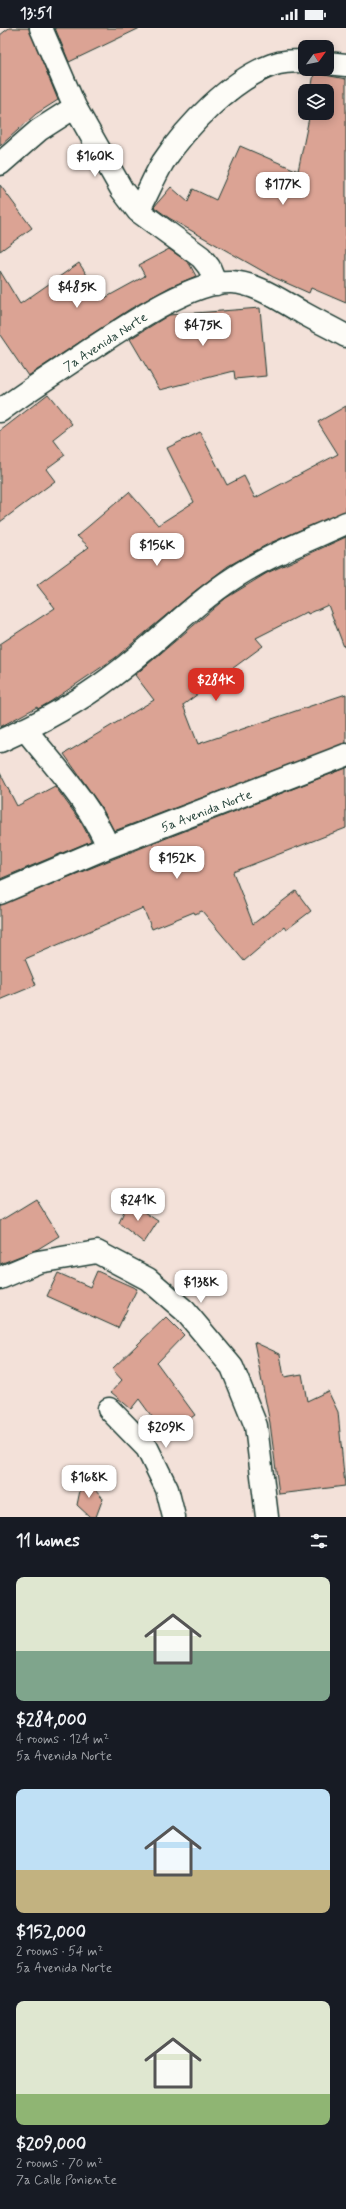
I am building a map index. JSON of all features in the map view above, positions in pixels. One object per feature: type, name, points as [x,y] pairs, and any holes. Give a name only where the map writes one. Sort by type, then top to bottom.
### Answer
[{"type":"street","points":[[41,28],[74,107],[122,190],[138,210],[201,257],[209,267],[216,284]]},
{"type":"street","points":[[138,210],[163,163],[180,139],[213,105],[237,85],[258,72],[272,65],[290,61],[298,61]]},
{"type":"street","points":[[334,64],[346,65]]},
{"type":"street","points":[[0,164],[39,130],[74,107]]},
{"type":"street","name":"7a Avenida Norte","points":[[0,410],[22,394],[153,310],[180,296],[216,284],[238,284],[264,291],[346,336]]},
{"type":"street","points":[[0,741],[25,729],[111,678],[166,631],[234,577],[277,554],[346,523]]},
{"type":"street","points":[[25,729],[89,811],[100,827],[108,847]]},
{"type":"street","name":"5a Avenida Norte","points":[[0,893],[108,847],[346,755]]},
{"type":"street","points":[[0,1278],[38,1262],[98,1252],[148,1279],[185,1311],[232,1367],[256,1426],[267,1517]]},
{"type":"street","points":[[109,1409],[147,1448],[167,1489],[174,1517]]},
{"type":"building","points":[[9,28],[29,28],[58,100],[36,114],[0,146],[0,35]]},
{"type":"building","points":[[55,28],[140,28],[69,62]]},
{"type":"building","points":[[314,76],[330,76],[346,79],[346,303],[311,288],[309,293],[273,277],[169,218],[154,207],[171,187],[188,202],[193,189],[216,200],[240,146],[298,171],[309,120],[334,120],[334,84],[312,84]]},
{"type":"building","points":[[0,185],[32,228],[0,251]]},
{"type":"building","points":[[169,249],[189,263],[196,276],[170,287],[130,309],[28,376],[0,335],[0,271],[20,304],[79,263],[103,299],[145,276],[139,265]]},
{"type":"building","points":[[260,308],[266,376],[235,379],[234,371],[160,390],[130,339],[169,315]]},
{"type":"building","points":[[48,394],[72,424],[53,439],[65,455],[46,469],[55,481],[0,522],[0,431]]},
{"type":"building","points":[[346,406],[346,511],[270,543],[228,566],[195,591],[115,658],[50,702],[38,709],[37,707],[0,727],[0,644],[55,608],[37,585],[89,547],[77,536],[129,492],[158,525],[194,502],[167,448],[200,432],[227,485],[244,476],[255,498],[338,454],[318,422]]},
{"type":"building","points":[[346,537],[346,647],[344,647],[328,605],[308,614],[307,612],[256,638],[263,646],[183,705],[198,744],[346,694],[346,743],[114,831],[102,808],[64,754],[154,700],[135,675],[226,598],[267,573]]},
{"type":"building","points":[[346,768],[346,828],[233,872],[253,924],[296,891],[311,911],[286,930],[284,927],[244,961],[202,911],[195,914],[194,912],[152,929],[143,908],[25,959],[36,985],[0,1000],[0,905]]},
{"type":"building","points":[[0,773],[17,806],[55,786],[81,822],[91,841],[0,879]]},
{"type":"building","points":[[36,1199],[59,1236],[38,1249],[0,1264],[0,1221]]},
{"type":"building","points":[[128,1202],[158,1221],[144,1243],[119,1223]]},
{"type":"building","points":[[97,1271],[137,1289],[118,1328],[47,1296],[58,1273],[90,1287]]},
{"type":"building","points":[[166,1317],[184,1335],[157,1363],[195,1415],[166,1436],[139,1399],[131,1409],[111,1392],[122,1380],[112,1369]]},
{"type":"building","points":[[254,1342],[280,1354],[284,1377],[302,1374],[307,1401],[328,1391],[338,1412],[345,1486],[279,1494],[270,1423]]},
{"type":"building","points":[[83,1476],[103,1498],[96,1517],[90,1517],[77,1505]]}]
